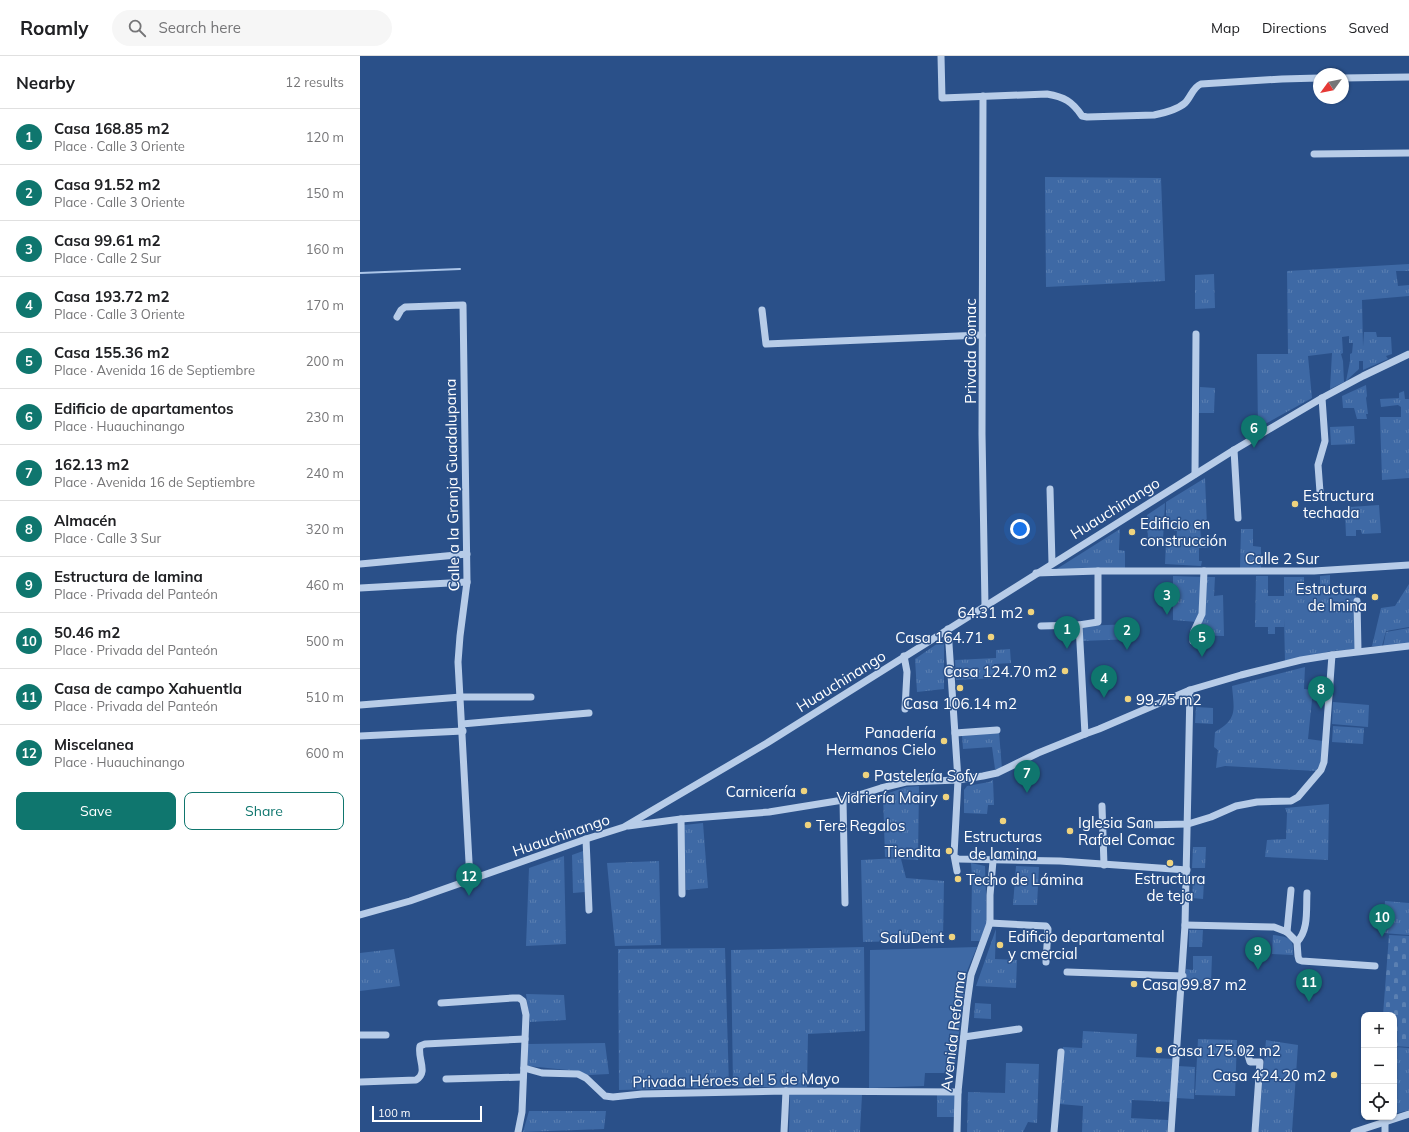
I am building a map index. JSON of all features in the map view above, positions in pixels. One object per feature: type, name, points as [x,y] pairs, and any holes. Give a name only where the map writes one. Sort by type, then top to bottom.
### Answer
[{"type":"street","points":[[941,56],[942,98],[1047,94],[1059,96],[1067,100],[1075,105],[1082,116],[1087,117],[1154,115],[1169,111],[1184,104],[1197,86],[1207,83],[1313,78]]},
{"type":"street","points":[[1349,78],[1409,77]]},
{"type":"street","name":"Privada Comac","points":[[983,96],[982,335],[985,606]]},
{"type":"street","points":[[1314,154],[1409,153]]},
{"type":"street","name":"Calle a la Granja Guadalupana","points":[[397,317],[401,310],[405,307],[463,305],[467,582],[458,662],[470,880]]},
{"type":"street","points":[[762,310],[766,344],[982,335]]},
{"type":"street","points":[[1195,474],[1196,334]]},
{"type":"street","name":"Huauchinango","points":[[362,915],[410,901],[624,827],[767,743],[1234,450],[1322,398],[1409,354]]},
{"type":"street","points":[[1320,492],[1318,465],[1325,440],[1322,398]]},
{"type":"street","points":[[1234,450],[1238,518]]},
{"type":"street","points":[[1050,489],[1052,563]]},
{"type":"street","points":[[360,564],[467,554]]},
{"type":"street","name":"Calle 2 Sur","points":[[1036,574],[1098,571],[1314,571],[1409,565]]},
{"type":"street","points":[[1041,626],[1079,625],[1098,622],[1098,571]]},
{"type":"street","points":[[1193,641],[1194,631],[1202,614],[1204,571]]},
{"type":"street","points":[[360,588],[467,582]]},
{"type":"street","points":[[1357,601],[1358,651]]},
{"type":"street","points":[[1079,625],[1085,734]]},
{"type":"street","points":[[948,629],[958,780],[954,855],[956,858],[957,871]]},
{"type":"street","points":[[624,827],[681,819],[769,812],[843,800],[906,782],[958,780],[997,773],[1038,753],[1190,690],[1301,660],[1332,654],[1409,646]]},
{"type":"street","points":[[1144,825],[1188,824],[1211,817],[1236,806],[1257,802],[1291,801],[1298,797],[1321,770],[1324,762],[1332,654]]},
{"type":"street","points":[[904,656],[907,672],[905,709]]},
{"type":"street","points":[[1171,1132],[1183,976],[1187,870],[1190,690]]},
{"type":"street","points":[[360,705],[461,697],[531,697]]},
{"type":"street","points":[[360,736],[462,727],[589,713]]},
{"type":"street","points":[[955,733],[998,730]]},
{"type":"street","points":[[843,800],[845,903]]},
{"type":"street","points":[[1102,806],[1104,865]]},
{"type":"street","points":[[681,819],[682,894]]},
{"type":"street","points":[[586,839],[589,910]]},
{"type":"street","points":[[956,858],[993,861],[1060,861],[1187,870]]},
{"type":"street","name":"Avenida Reforma","points":[[956,1132],[958,1092],[971,975],[990,923],[993,861]]},
{"type":"street","points":[[1287,932],[1291,890]]},
{"type":"street","points":[[1297,942],[1302,937],[1305,930],[1307,894]]},
{"type":"street","points":[[990,923],[1046,926],[1048,929],[1046,962]]},
{"type":"street","points":[[1185,925],[1274,928],[1287,932],[1297,942],[1299,960],[1376,966]]},
{"type":"street","points":[[1067,972],[1183,976]]},
{"type":"street","points":[[442,1003],[513,998],[519,998],[523,1001],[526,1015],[524,1068],[522,1112],[518,1132]]},
{"type":"street","points":[[964,1037],[1019,1028]]},
{"type":"street","points":[[360,1035],[386,1035]]},
{"type":"street","points":[[360,1082],[416,1080],[420,1077],[423,1070],[419,1052],[420,1046],[425,1044],[525,1039]]},
{"type":"street","points":[[1243,1050],[1247,1052],[1250,1062],[1260,1062],[1255,1132]]},
{"type":"street","points":[[1054,1132],[1061,1052]]},
{"type":"street","name":"Privada Héroes del 5 de Mayo","points":[[524,1068],[542,1073],[578,1074],[586,1078],[605,1096],[613,1097],[642,1094],[786,1091],[958,1092]]},
{"type":"street","points":[[446,1079],[523,1077]]},
{"type":"street","points":[[784,1132],[786,1091]]},
{"type":"street","points":[[1354,1132],[1409,1114]]},
{"type":"street","points":[[1385,1122],[1385,1132]]},
{"type":"green space","points":[[1045,177],[1161,178],[1165,281],[1046,287]]},
{"type":"green space","points":[[1409,264],[1409,271],[1396,271],[1398,286],[1409,285],[1409,296],[1362,300],[1363,347],[1364,332],[1376,332],[1377,337],[1391,337],[1392,354],[1386,356],[1388,359],[1363,370],[1363,361],[1359,361],[1359,369],[1346,381],[1353,343],[1349,343],[1349,336],[1342,337],[1343,353],[1341,354],[1343,361],[1344,382],[1330,389],[1332,353],[1308,356],[1312,398],[1258,428],[1257,354],[1288,354],[1287,271]]},
{"type":"green space","points":[[1214,274],[1215,308],[1195,309],[1195,275]]},
{"type":"green space","points":[[1366,385],[1367,419],[1357,419],[1354,408],[1343,408],[1342,396]]},
{"type":"green space","points":[[1200,387],[1215,388],[1214,413],[1199,413]]},
{"type":"green space","points":[[1404,391],[1405,399],[1409,399],[1409,478],[1382,480],[1380,417],[1401,417],[1401,407],[1398,405],[1381,407],[1380,399],[1399,398],[1399,393]]},
{"type":"green space","points":[[1354,426],[1355,444],[1331,445],[1330,427]]},
{"type":"green space","points":[[1205,478],[1207,526],[1200,527],[1201,538],[1208,538],[1208,548],[1199,548],[1199,561],[1202,561],[1201,566],[1165,564],[1166,541],[1176,542],[1177,531],[1174,531],[1174,520],[1166,520],[1166,502]]},
{"type":"green space","points":[[1165,503],[1163,540],[1148,541],[1147,515]]},
{"type":"green space","points":[[1379,505],[1381,533],[1362,534],[1361,530],[1356,530],[1356,536],[1346,536],[1346,510],[1350,507]]},
{"type":"green space","points":[[1120,529],[1119,550],[1125,551],[1125,568],[1055,570]]},
{"type":"green space","points":[[1241,529],[1253,529],[1253,546],[1261,547],[1261,568],[1240,568]]},
{"type":"green space","points":[[1330,575],[1330,591],[1341,592],[1342,595],[1356,595],[1357,649],[1331,651],[1285,662],[1284,618],[1284,627],[1275,627],[1275,634],[1268,634],[1268,627],[1255,627],[1256,576],[1268,576],[1268,596],[1284,596],[1284,577],[1304,577],[1304,591],[1320,591],[1320,576]]},
{"type":"green space","points":[[1173,576],[1202,577],[1201,613],[1197,622],[1173,620]]},
{"type":"green space","points":[[1206,577],[1215,577],[1214,596],[1223,595],[1224,636],[1195,635]]},
{"type":"green space","points":[[1409,584],[1409,627],[1386,631],[1382,646],[1372,646],[1381,608],[1395,606]]},
{"type":"green space","points":[[1133,624],[1134,639],[1082,641],[1081,626]]},
{"type":"green space","points":[[1409,628],[1409,644],[1383,647],[1386,632]]},
{"type":"green space","points":[[944,639],[944,689],[917,692],[915,659]]},
{"type":"green space","points":[[1010,649],[1011,663],[994,664],[995,678],[956,680],[955,660],[996,658],[996,650]]},
{"type":"green space","points":[[1305,667],[1304,689],[1313,690],[1308,739],[1323,741],[1322,760],[1316,771],[1225,766],[1216,768],[1218,750],[1214,747],[1215,732],[1228,723],[1233,713],[1232,686]]},
{"type":"green space","points":[[1333,702],[1369,705],[1368,727],[1332,724]]},
{"type":"green space","points":[[1196,707],[1213,708],[1213,724],[1195,723]]},
{"type":"green space","points":[[1333,726],[1364,728],[1363,744],[1332,742]]},
{"type":"green space","points":[[999,732],[1002,769],[995,769],[992,747],[963,749],[962,735]]},
{"type":"green space","points":[[993,780],[994,805],[988,805],[987,814],[964,813],[964,790],[967,786]]},
{"type":"green space","points":[[919,786],[918,860],[901,859],[906,878],[944,881],[943,940],[863,942],[861,860],[897,858],[885,857],[883,795],[906,787]]},
{"type":"green space","points":[[1329,804],[1328,860],[1265,857],[1267,840],[1286,839],[1287,813],[1285,808]]},
{"type":"green space","points":[[703,823],[708,888],[686,890],[684,825]]},
{"type":"green space","points":[[1193,847],[1206,847],[1205,868],[1192,868]]},
{"type":"green space","points":[[583,851],[585,892],[573,893],[572,855]]},
{"type":"green space","points":[[564,856],[566,944],[526,946],[529,868]]},
{"type":"green space","points":[[659,861],[661,945],[615,946],[607,863]]},
{"type":"green space","points":[[971,863],[985,866],[987,922],[980,941],[971,941]]},
{"type":"green space","points":[[1016,866],[1039,867],[1037,905],[1013,905]]},
{"type":"green space","points":[[1193,881],[1204,882],[1203,899],[1192,898]]},
{"type":"green space","points":[[1385,901],[1409,903],[1409,935],[1383,933]]},
{"type":"green space","points":[[996,929],[995,959],[1017,960],[1016,988],[976,986]]},
{"type":"green space","points":[[1189,930],[1203,930],[1202,947],[1189,947]]},
{"type":"green space","points":[[1273,935],[1289,939],[1293,945],[1293,955],[1272,954]]},
{"type":"green space","points":[[1389,935],[1409,936],[1409,1047],[1397,1046],[1397,1012],[1383,1012]]},
{"type":"green space","points":[[864,947],[865,1031],[808,1034],[807,1087],[733,1087],[731,950]]},
{"type":"green space","points":[[977,947],[967,971],[954,1073],[925,1073],[924,1086],[869,1088],[870,950]]},
{"type":"green space","points":[[725,948],[729,1087],[619,1090],[618,949]]},
{"type":"green space","points":[[394,949],[400,986],[360,991],[360,953]]},
{"type":"green space","points":[[1193,956],[1212,956],[1211,983],[1186,983],[1186,969],[1193,970]]},
{"type":"green space","points":[[526,994],[564,995],[566,1020],[530,1022]]},
{"type":"green space","points":[[975,1003],[991,1004],[991,1019],[974,1018]]},
{"type":"green space","points":[[1083,1031],[1137,1034],[1136,1057],[1174,1059],[1171,1102],[1132,1100],[1131,1118],[1168,1120],[1167,1132],[1082,1132],[1083,1106],[1060,1104],[1063,1047],[1082,1048]]},
{"type":"green space","points":[[1198,1039],[1237,1040],[1235,1096],[1195,1095]]},
{"type":"green space","points":[[1266,1040],[1298,1045],[1292,1132],[1258,1132]]},
{"type":"green space","points":[[605,1043],[609,1074],[589,1075],[577,1071],[528,1066],[528,1044]]},
{"type":"green space","points":[[1397,1047],[1409,1048],[1409,1110],[1397,1113]]},
{"type":"green space","points":[[1006,1063],[1039,1064],[1037,1123],[1028,1122],[1023,1132],[967,1132],[968,1092],[1005,1093]]},
{"type":"green space","points":[[1178,1066],[1195,1067],[1194,1099],[1176,1098]]},
{"type":"green space","points":[[790,1094],[862,1095],[860,1132],[789,1132]]},
{"type":"green space","points":[[937,1094],[955,1094],[954,1117],[937,1117]]},
{"type":"green space","points":[[529,1111],[606,1111],[604,1129],[523,1132]]},
{"type":"waterway","points":[[360,273],[460,269]]},
{"type":"place","name":"Edificio de apartamentos","points":[[1254,448]]},
{"type":"place","name":"Estructura techada","points":[[1295,504]]},
{"type":"place","name":"Edificio en construcción","points":[[1132,532]]},
{"type":"place","name":"Estructura de lmina","points":[[1375,597]]},
{"type":"place","name":"64.31 m2","points":[[1031,612]]},
{"type":"place","name":"Casa 99.61 m2","points":[[1167,615]]},
{"type":"place","name":"Casa 164.71","points":[[991,637]]},
{"type":"place","name":"Casa 168.85 m2","points":[[1067,649]]},
{"type":"place","name":"Casa 91.52 m2","points":[[1127,650]]},
{"type":"place","name":"Casa 155.36 m2","points":[[1202,657]]},
{"type":"place","name":"Casa 124.70 m2","points":[[1065,671]]},
{"type":"place","name":"Casa 106.14 m2","points":[[960,688]]},
{"type":"place","name":"Casa 193.72 m2","points":[[1104,698]]},
{"type":"place","name":"99.75 m2","points":[[1128,699]]},
{"type":"place","name":"Almacén","points":[[1321,709]]},
{"type":"place","name":"Panadería Hermanos Cielo","points":[[944,741]]},
{"type":"place","name":"Pastelería Sofy","points":[[866,775]]},
{"type":"place","name":"Carnicería","points":[[804,791]]},
{"type":"place","name":"162.13 m2","points":[[1027,793]]},
{"type":"place","name":"Vidriería Mairy","points":[[946,797]]},
{"type":"place","name":"Estructuras de lamina","points":[[1003,821]]},
{"type":"place","name":"Tere Regalos","points":[[808,825]]},
{"type":"place","name":"Iglesia San Rafael Comac","points":[[1070,831]]},
{"type":"place","name":"Tiendita","points":[[949,851]]},
{"type":"place","name":"Estructura de teja","points":[[1170,863]]},
{"type":"place","name":"Techo de Lámina","points":[[958,879]]},
{"type":"place","name":"Miscelanea","points":[[469,896]]},
{"type":"place","name":"SaluDent","points":[[952,937]]},
{"type":"place","name":"50.46 m2","points":[[1382,937]]},
{"type":"place","name":"Edificio departamental y cmercial","points":[[1000,945]]},
{"type":"place","name":"Estructura de lamina","points":[[1258,970]]},
{"type":"place","name":"Casa 99.87 m2","points":[[1134,984]]},
{"type":"place","name":"Casa de campo Xahuentla","points":[[1309,1002]]},
{"type":"place","name":"Casa 175.02 m2","points":[[1159,1050]]},
{"type":"place","name":"Casa 424.20 m2","points":[[1334,1075]]}]
